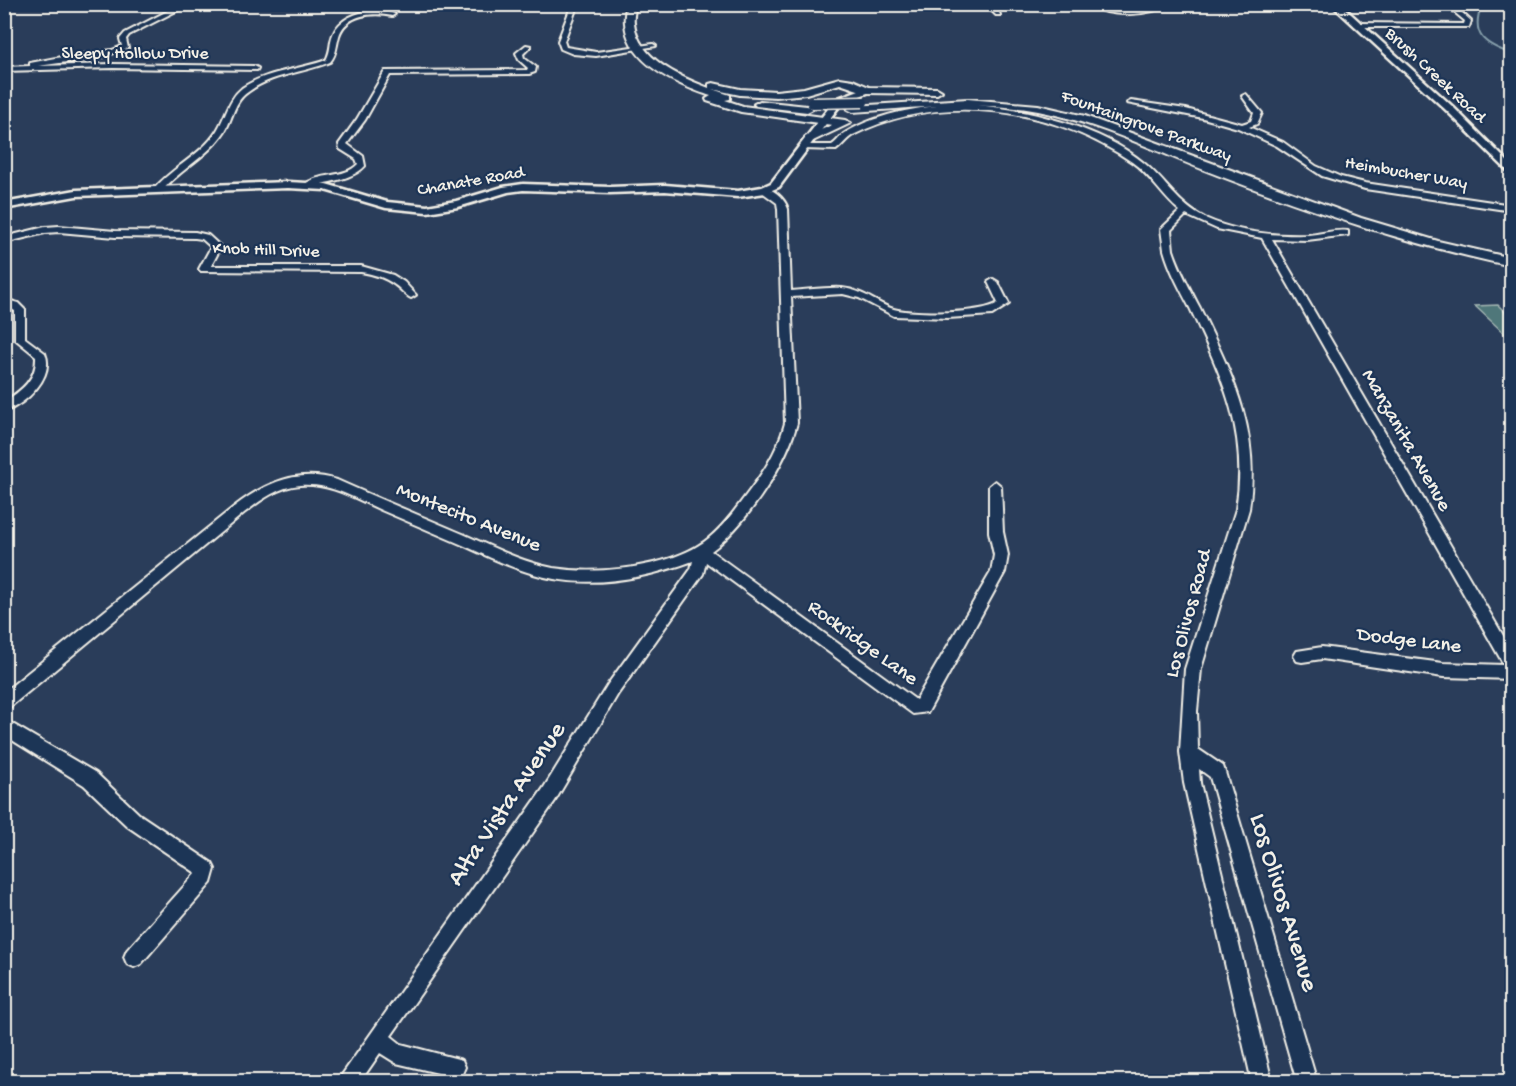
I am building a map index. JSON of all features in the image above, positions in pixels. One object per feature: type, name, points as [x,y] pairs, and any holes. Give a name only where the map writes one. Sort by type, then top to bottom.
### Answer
[{"type":"main road","name":"Fountaingrove Parkway","points":[[631,4],[629,25],[639,48],[661,70],[687,84],[728,98],[751,103],[809,106],[932,96],[1002,98],[1074,111],[1346,210],[1436,237],[1512,254]]},
{"type":"main road","name":"Fountaingrove Parkway","points":[[651,42],[664,60],[674,68],[713,86],[760,98],[809,106]]},
{"type":"main road","points":[[661,70],[671,82],[688,91],[741,109],[845,123]]},
{"type":"main road","points":[[713,86],[740,92],[776,94],[806,91],[840,81],[849,82],[861,100]]},
{"type":"main road","name":"Fountaingrove Parkway","points":[[861,100],[958,101],[1018,105],[1075,117],[1342,216],[1434,244],[1512,262]]},
{"type":"main road","points":[[806,143],[845,123],[920,105],[958,101]]},
{"type":"street","name":"Sleepy Hollow Drive","points":[[16,70],[53,58],[96,57],[113,54],[126,47],[123,39],[127,34],[187,4]]},
{"type":"street","points":[[576,4],[561,41],[563,48],[592,54],[639,48],[651,42]]},
{"type":"street","points":[[993,4],[993,9],[998,14]]},
{"type":"street","points":[[1090,4],[1105,10],[1128,12],[1151,10],[1170,4]]},
{"type":"street","name":"Brush Creek Road","points":[[1335,4],[1449,108],[1511,171]]},
{"type":"street","points":[[1357,26],[1467,26],[1468,21],[1456,11],[1457,4]]},
{"type":"street","points":[[158,190],[172,174],[202,153],[218,136],[232,102],[244,90],[272,77],[328,61],[333,55],[335,38],[339,29],[349,19],[371,12],[392,14]]},
{"type":"street","points":[[308,185],[359,169],[362,164],[360,158],[343,147],[343,144],[361,120],[388,74],[529,72],[532,67],[521,59],[519,53],[528,46]]},
{"type":"street","name":"Sleepy Hollow Drive","points":[[4,69],[113,66],[254,68]]},
{"type":"street","points":[[1242,127],[1254,122],[1258,113],[1246,96]]},
{"type":"street","points":[[765,190],[782,179],[806,143],[841,100],[861,100]]},
{"type":"street","name":"Heimbucher Way","points":[[1131,103],[1191,112],[1242,127],[1276,141],[1312,168],[1344,181],[1512,208]]},
{"type":"street","points":[[806,143],[832,148],[850,134],[897,116],[928,109],[953,106],[996,110],[1046,121],[1094,137],[1114,147],[1137,162],[1185,211],[1225,227],[1265,235],[1312,237],[1345,233]]},
{"type":"street","name":"Chanate Road","points":[[4,206],[58,195],[308,185],[340,190],[386,205],[414,209],[450,206],[507,189],[524,187],[665,188],[738,194],[765,190]]},
{"type":"street","name":"Montecito Avenue","points":[[4,702],[225,521],[264,491],[284,482],[308,479],[333,483],[511,561],[570,576],[637,572],[701,551],[737,519],[771,472],[785,448],[791,423],[783,209],[781,202],[765,190]]},
{"type":"street","name":"Los Olivos Road","points":[[1185,211],[1166,229],[1166,238],[1174,265],[1229,382],[1238,410],[1248,460],[1245,494],[1238,523],[1193,668],[1188,752],[1192,783],[1262,1082]]},
{"type":"street","name":"Knob Hill Drive","points":[[4,240],[59,229],[116,234],[195,235],[205,237],[216,247],[204,269],[361,269],[381,272],[399,280],[411,295]]},
{"type":"street","name":"Manzanita Avenue","points":[[1265,235],[1512,666]]},
{"type":"street","points":[[786,294],[843,291],[863,296],[894,313],[948,315],[992,312],[1004,304],[993,282]]},
{"type":"street","points":[[4,302],[20,310],[20,339],[41,355],[43,363],[41,376],[31,388],[4,408]]},
{"type":"street","name":"Rockridge Lane","points":[[701,551],[913,707],[922,707],[998,572],[1001,555],[996,532],[995,486]]},
{"type":"street","name":"Alta Vista Avenue","points":[[346,1082],[549,795],[614,689],[698,570],[701,551]]},
{"type":"street","name":"Dodge Lane","points":[[1302,656],[1322,653],[1443,670],[1512,672]]},
{"type":"street","points":[[4,726],[90,779],[133,820],[206,869],[205,878],[134,957]]},
{"type":"street","name":"Los Olivos Avenue","points":[[1188,752],[1217,772],[1307,1082]]},
{"type":"street","points":[[378,1039],[396,1053],[455,1067]]},
{"type":"green space","points":[[1498,305],[1511,318],[1511,334],[1506,335],[1475,306]]},
{"type":"waterway","points":[[1482,4],[1478,15],[1479,32],[1482,38],[1495,47],[1512,54]]}]
